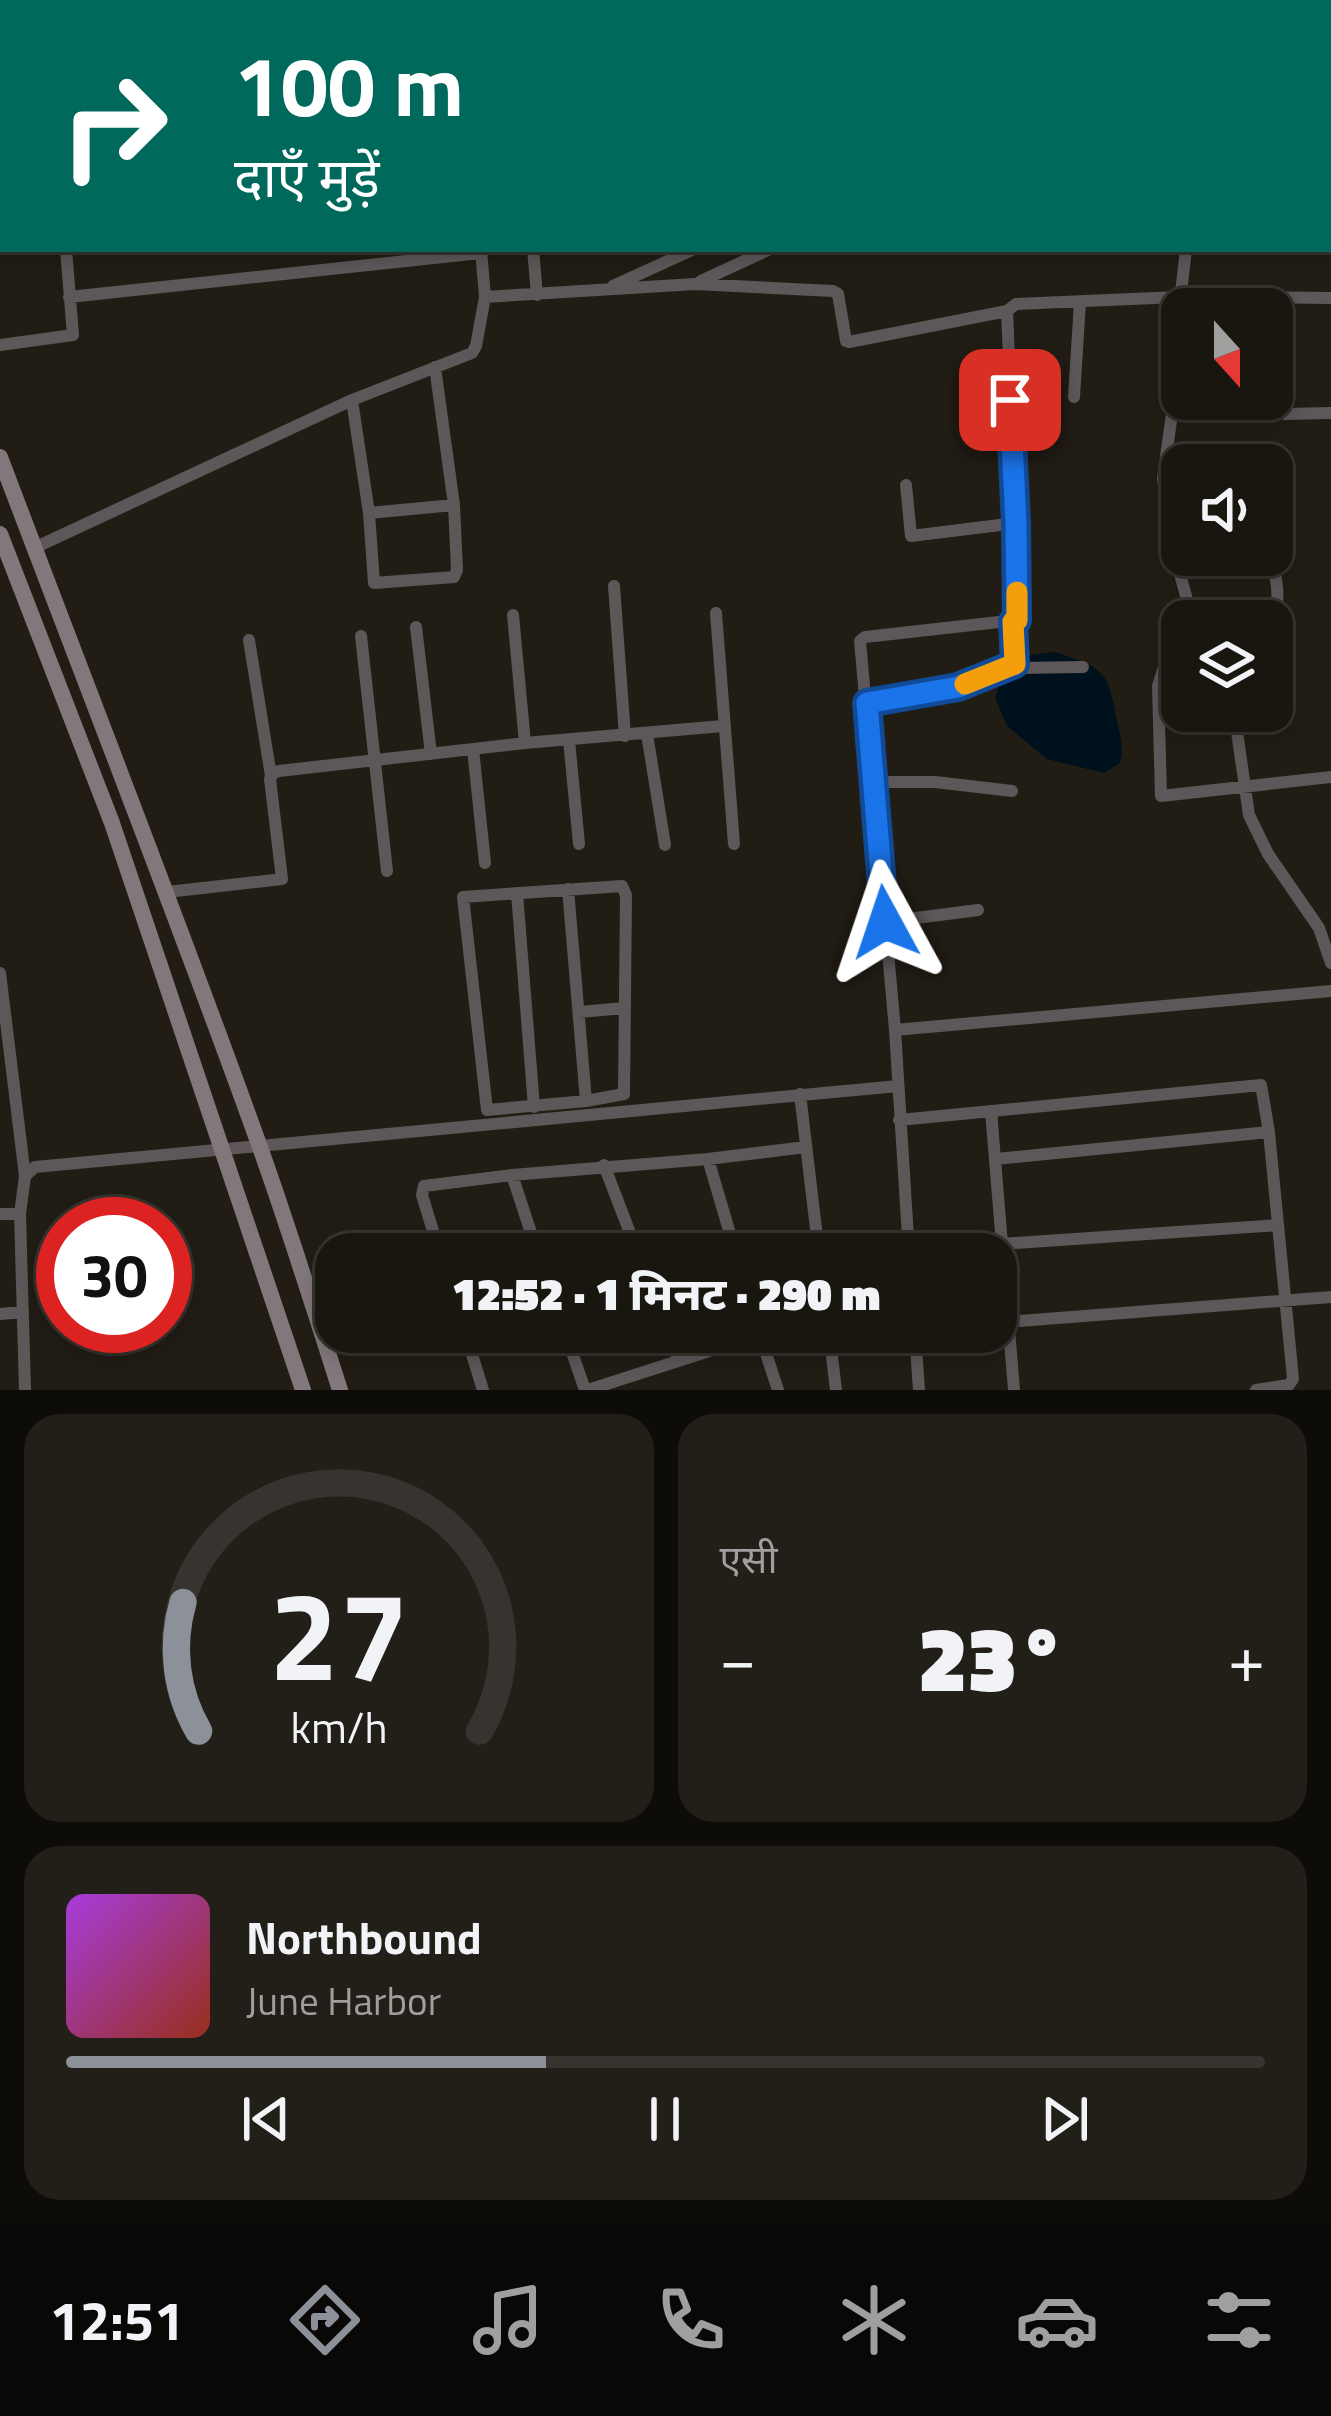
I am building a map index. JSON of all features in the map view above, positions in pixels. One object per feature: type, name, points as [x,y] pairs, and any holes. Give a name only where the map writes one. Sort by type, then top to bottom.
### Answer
[{"type":"main road","points":[[0,457],[259,1144],[340,1390]]},
{"type":"main road","points":[[0,534],[112,824],[303,1390]]},
{"type":"street","points":[[0,345],[72,335],[66,252]]},
{"type":"street","points":[[69,296],[464,252]]},
{"type":"street","points":[[34,548],[352,400],[475,351],[485,297],[481,252]]},
{"type":"street","points":[[533,252],[537,295]]},
{"type":"street","points":[[601,291],[687,252]]},
{"type":"street","points":[[1180,288],[1186,252]]},
{"type":"street","points":[[695,284],[746,255]]},
{"type":"street","points":[[485,297],[695,284],[835,291],[847,342],[1007,310],[1016,304],[1161,297]]},
{"type":"street","points":[[1293,298],[1331,298]]},
{"type":"street","points":[[1074,398],[1080,302]]},
{"type":"street","points":[[907,1233],[895,1030],[860,644],[863,638],[1017,620],[1007,310]]},
{"type":"street","points":[[352,400],[374,583],[454,578],[454,505],[435,367]]},
{"type":"street","points":[[1293,414],[1331,413]]},
{"type":"street","points":[[1171,420],[1163,478],[1171,542],[1186,600]]},
{"type":"street","points":[[906,485],[911,536],[1016,523]]},
{"type":"street","points":[[369,513],[454,505]]},
{"type":"street","points":[[614,586],[625,736]]},
{"type":"street","points":[[716,613],[734,844]]},
{"type":"street","points":[[513,615],[525,743]]},
{"type":"street","points":[[1013,622],[1019,669],[1083,668]]},
{"type":"street","points":[[416,627],[431,754]]},
{"type":"street","points":[[361,636],[387,871]]},
{"type":"street","points":[[166,892],[282,879],[249,640]]},
{"type":"street","points":[[867,703],[958,687],[1015,664]]},
{"type":"street","points":[[1161,677],[1160,794],[1165,797],[1331,777]]},
{"type":"street","points":[[271,776],[279,771],[373,759],[723,726]]},
{"type":"street","points":[[1238,732],[1254,829],[1319,928],[1331,963]]},
{"type":"street","points":[[647,734],[664,845]]},
{"type":"street","points":[[569,740],[579,844]]},
{"type":"street","points":[[473,749],[485,863]]},
{"type":"street","points":[[872,782],[935,782],[1012,791]]},
{"type":"street","points":[[624,888],[626,1091],[622,1096],[534,1107],[512,1116],[486,1108],[463,897],[568,889],[624,888]]},
{"type":"street","points":[[568,889],[586,1101]]},
{"type":"street","points":[[517,892],[534,1107]]},
{"type":"street","points":[[885,922],[979,910]]},
{"type":"street","points":[[0,973],[25,1176],[20,1214],[25,1390]]},
{"type":"street","points":[[895,1030],[1331,991]]},
{"type":"street","points":[[579,1012],[626,1008]]},
{"type":"street","points":[[899,1120],[1259,1084],[1264,1089],[1269,1132],[1292,1382],[1256,1390]]},
{"type":"street","points":[[25,1176],[40,1166],[221,1151],[512,1116],[898,1087]]},
{"type":"street","points":[[800,1094],[816,1233]]},
{"type":"street","points":[[991,1111],[1000,1233]]},
{"type":"street","points":[[996,1160],[1269,1132]]},
{"type":"street","points":[[434,1233],[422,1195],[424,1186],[806,1147]]},
{"type":"street","points":[[708,1159],[730,1233]]},
{"type":"street","points":[[604,1166],[630,1233]]},
{"type":"street","points":[[512,1175],[531,1233]]},
{"type":"street","points":[[0,1214],[20,1214]]},
{"type":"street","points":[[1017,1243],[1278,1225]]},
{"type":"street","points":[[1017,1321],[1331,1297]]},
{"type":"street","points":[[0,1314],[23,1312]]},
{"type":"street","points":[[472,1353],[483,1390]]},
{"type":"street","points":[[573,1353],[586,1390],[701,1353]]},
{"type":"street","points":[[677,1353],[680,1360]]},
{"type":"street","points":[[765,1353],[778,1390]]},
{"type":"street","points":[[832,1353],[836,1390]]},
{"type":"street","points":[[917,1353],[920,1390]]},
{"type":"street","points":[[1010,1353],[1014,1390]]},
{"type":"water","points":[[1054,652],[1095,668],[1107,683],[1122,753],[1120,763],[1104,773],[1047,759],[1007,726],[995,698],[1001,679],[1023,656]]},
{"type":"slow traffic","points":[[965,684],[1015,664],[1017,592]]},
{"type":"route","points":[[885,922],[867,703],[958,687],[1015,664],[1016,523],[1010,400]]}]
